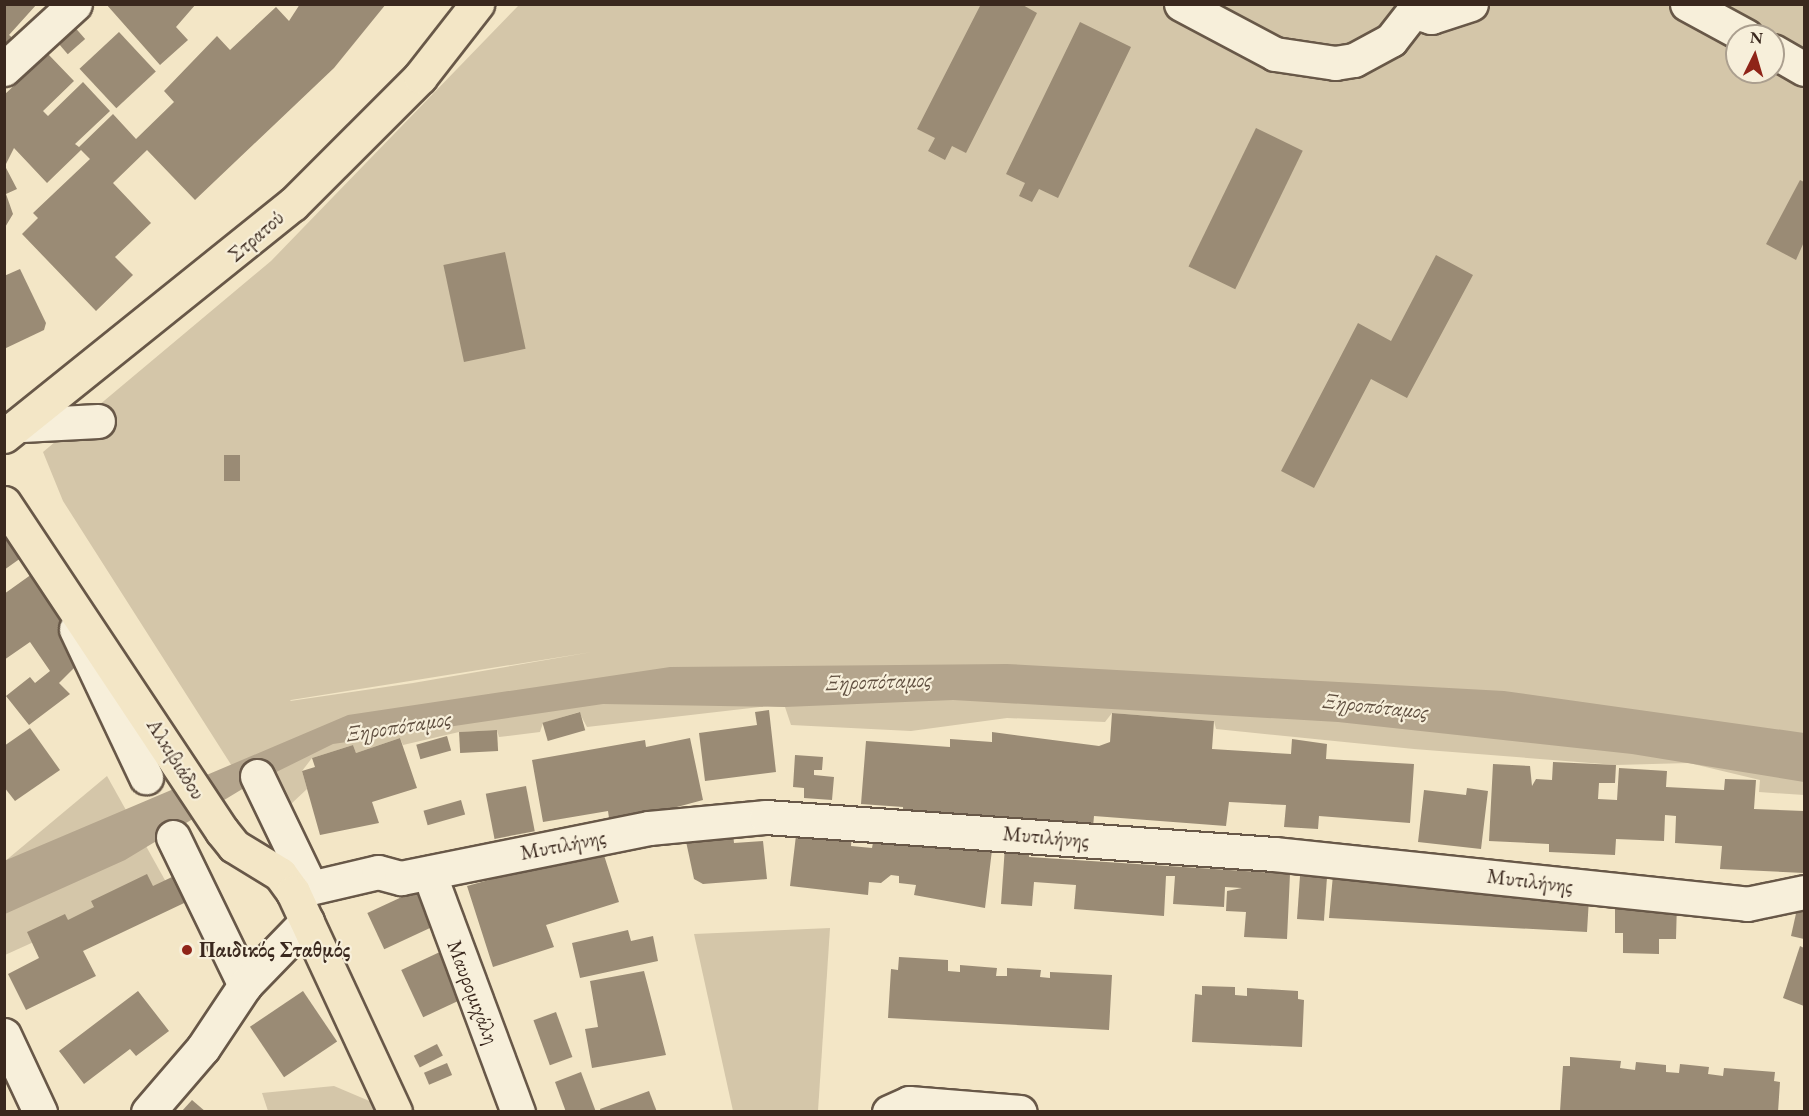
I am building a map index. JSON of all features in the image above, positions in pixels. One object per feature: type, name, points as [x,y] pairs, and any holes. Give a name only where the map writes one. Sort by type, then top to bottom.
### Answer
[{"type":"main road","name":"Στρατού","points":[[13,431],[293,204],[399,99],[477,4]]},
{"type":"main road","name":"Αλκιβιάδου","points":[[4,503],[148,715],[222,831],[234,846],[302,890],[313,932]]},
{"type":"main road","points":[[313,932],[395,1112]]},
{"type":"street","points":[[4,69],[75,4]]},
{"type":"street","points":[[1181,4],[1275,54],[1306,62],[1335,63],[1371,52],[1417,8],[1431,16],[1471,4]]},
{"type":"street","points":[[1687,4],[1725,25]]},
{"type":"street","points":[[1785,58],[1804,69]]},
{"type":"street","points":[[13,431],[98,421]]},
{"type":"street","name":"Αλκιβιάδου","points":[[43,560],[146,777]]},
{"type":"street","points":[[257,776],[302,890]]},
{"type":"street","name":"Μυτιλήνης","points":[[302,890],[378,872],[401,878],[429,873],[649,828],[766,817],[1285,855],[1747,904],[1804,892]]},
{"type":"street","points":[[173,837],[245,985]]},
{"type":"street","name":"Μαυρομιχάλη","points":[[429,873],[518,1112]]},
{"type":"street","points":[[148,1112],[202,1048],[245,985],[313,932]]},
{"type":"street","points":[[4,1035],[40,1112]]},
{"type":"street","points":[[890,1111],[915,1103],[1020,1112]]},
{"type":"shaded area","points":[[519,5],[1804,5],[1804,795],[1759,792],[1760,780],[1689,763],[1616,765],[1414,749],[1216,729],[1214,721],[1112,713],[1105,722],[1007,718],[911,731],[791,725],[785,707],[768,706],[587,727],[579,712],[543,723],[540,732],[499,737],[497,730],[459,732],[403,745],[400,738],[356,753],[353,745],[312,758],[302,771],[307,789],[291,804],[244,785],[63,501],[43,452],[271,261]],"holes":[[[592,652],[413,683],[290,701]]]},
{"type":"shaded area","points":[[107,776],[166,882],[5,955],[4,862]]},
{"type":"shaded area","points":[[830,928],[818,1111],[733,1111],[694,934]]},
{"type":"shaded area","points":[[334,1086],[393,1111],[268,1111],[262,1093]]},
{"type":"water","name":"Ξηροπόταμος","points":[[1007,664],[1504,691],[1804,733],[1804,782],[1632,754],[1338,722],[953,700],[785,707],[603,704],[333,744],[244,788],[125,860],[5,914],[4,861],[348,715],[670,667]]},
{"type":"building","points":[[4,4],[37,4],[9,35],[15,40],[4,52]]},
{"type":"building","points":[[106,4],[196,4],[176,27],[188,40],[160,65]]},
{"type":"building","points":[[300,4],[386,4],[334,68],[195,200],[147,150],[113,183],[151,223],[115,257],[133,275],[96,311],[22,234],[38,218],[33,213],[90,159],[81,150],[47,183],[14,148],[5,166],[17,189],[6,194],[13,214],[4,229],[4,95],[48,54],[74,81],[43,111],[48,116],[83,82],[110,111],[75,144],[79,147],[113,114],[136,139],[174,102],[164,91],[217,36],[230,50],[276,7],[289,21]]},
{"type":"building","points":[[981,4],[1021,4],[1037,13],[966,153],[952,146],[945,160],[928,151],[935,138],[917,129]]},
{"type":"building","points":[[1080,22],[1131,47],[1058,198],[1039,189],[1032,202],[1019,196],[1025,183],[1006,174]]},
{"type":"building","points":[[72,24],[85,39],[68,54],[55,39]]},
{"type":"building","points":[[119,32],[156,71],[116,108],[80,69]]},
{"type":"building","points":[[1256,128],[1303,151],[1235,289],[1188,266]]},
{"type":"building","points":[[1800,180],[1804,182],[1804,242],[1796,260],[1766,244]]},
{"type":"building","points":[[505,252],[526,349],[464,362],[443,265]]},
{"type":"building","points":[[1436,255],[1473,275],[1407,398],[1371,379],[1314,488],[1281,471],[1358,323],[1391,341]]},
{"type":"building","points":[[20,269],[46,323],[44,330],[4,349],[4,276]]},
{"type":"building","points":[[224,455],[240,455],[240,481],[224,481]]},
{"type":"building","points":[[4,507],[35,548],[4,570]]},
{"type":"building","points":[[39,569],[83,659],[59,683],[70,694],[29,725],[6,696],[30,677],[35,683],[50,671],[30,642],[4,660],[4,594]]},
{"type":"building","points":[[769,710],[776,772],[705,781],[699,733],[757,725],[755,712]]},
{"type":"building","points":[[580,712],[585,730],[548,741],[543,723]]},
{"type":"building","points":[[1112,713],[1214,721],[1212,749],[1291,754],[1292,739],[1327,744],[1326,759],[1414,764],[1410,823],[1319,816],[1318,829],[1284,827],[1286,805],[1229,802],[1226,826],[1094,816],[1093,827],[903,813],[903,807],[861,804],[866,741],[950,747],[950,739],[992,742],[992,732],[1099,746],[1110,742]]},
{"type":"building","points":[[30,728],[60,770],[15,801],[4,787],[4,746]]},
{"type":"building","points":[[497,730],[498,751],[460,753],[459,732]]},
{"type":"building","points":[[447,736],[451,750],[420,759],[416,745]]},
{"type":"building","points":[[400,738],[417,788],[372,802],[379,823],[320,835],[302,771],[315,767],[312,758],[353,745],[356,753]]},
{"type":"building","points":[[690,738],[703,800],[610,825],[608,811],[543,822],[532,760],[645,740],[646,747]]},
{"type":"building","points":[[795,755],[823,757],[822,770],[814,770],[814,775],[834,777],[832,800],[804,798],[804,788],[793,787]]},
{"type":"building","points":[[1553,762],[1616,765],[1615,783],[1599,783],[1598,799],[1617,800],[1619,768],[1667,771],[1666,787],[1724,790],[1725,779],[1756,780],[1754,809],[1804,811],[1804,873],[1720,869],[1722,846],[1675,843],[1676,816],[1665,815],[1664,841],[1616,839],[1615,855],[1549,852],[1549,844],[1489,841],[1493,764],[1530,766],[1532,786],[1536,779],[1552,780]]},
{"type":"building","points":[[526,786],[535,831],[495,839],[486,794]]},
{"type":"building","points":[[1467,788],[1488,791],[1481,849],[1418,842],[1424,790],[1466,795]]},
{"type":"building","points":[[461,800],[465,814],[428,825],[424,811]]},
{"type":"building","points":[[732,824],[734,843],[763,841],[767,879],[703,884],[694,879],[684,832]]},
{"type":"building","points":[[797,827],[852,833],[851,846],[872,848],[874,837],[992,850],[985,908],[914,895],[916,885],[899,883],[899,876],[891,875],[881,883],[869,882],[868,895],[790,886]]},
{"type":"building","points":[[1005,846],[1029,848],[1029,857],[1290,874],[1287,939],[1244,937],[1246,912],[1226,911],[1227,891],[1242,888],[1225,887],[1224,907],[1173,904],[1175,876],[1166,876],[1164,916],[1074,909],[1076,885],[1034,882],[1032,906],[1001,904]]},
{"type":"building","points":[[602,849],[619,902],[546,925],[554,947],[493,967],[467,886]]},
{"type":"building","points":[[189,869],[201,895],[83,951],[96,976],[26,1010],[8,974],[39,958],[27,932],[65,914],[68,920],[94,907],[91,901],[147,874],[153,886]]},
{"type":"building","points":[[1386,870],[1386,884],[1438,888],[1438,883],[1589,898],[1587,932],[1329,918],[1333,875]]},
{"type":"building","points":[[1300,876],[1327,878],[1324,921],[1297,919]]},
{"type":"building","points":[[419,889],[436,925],[384,949],[367,913]]},
{"type":"building","points":[[1615,900],[1677,902],[1676,939],[1659,939],[1659,954],[1623,953],[1623,933],[1615,933]]},
{"type":"building","points":[[1799,900],[1804,901],[1804,939],[1791,936]]},
{"type":"building","points":[[628,930],[631,941],[653,936],[658,961],[580,978],[572,943]]},
{"type":"building","points":[[1800,946],[1804,948],[1804,1006],[1783,998]]},
{"type":"building","points":[[442,951],[464,998],[423,1017],[401,970]]},
{"type":"building","points":[[899,957],[948,960],[948,971],[960,972],[960,965],[997,968],[996,976],[1007,976],[1007,968],[1041,970],[1040,977],[1050,978],[1050,972],[1112,975],[1109,1030],[888,1018],[891,969],[898,970]]},
{"type":"building","points":[[644,971],[666,1055],[592,1068],[585,1029],[598,1027],[590,981]]},
{"type":"building","points":[[1202,986],[1235,987],[1235,995],[1247,996],[1247,988],[1298,991],[1298,999],[1304,1000],[1302,1047],[1192,1042],[1195,994],[1202,995]]},
{"type":"building","points":[[138,991],[169,1031],[136,1056],[130,1049],[84,1084],[59,1051]]},
{"type":"building","points":[[303,991],[337,1042],[284,1077],[250,1027]]},
{"type":"building","points":[[556,1012],[572,1057],[550,1065],[533,1020]]},
{"type":"building","points":[[437,1044],[443,1056],[420,1067],[414,1056]]},
{"type":"building","points":[[1570,1057],[1621,1061],[1620,1068],[1635,1070],[1636,1062],[1666,1065],[1666,1072],[1679,1073],[1680,1064],[1709,1067],[1708,1074],[1723,1076],[1724,1068],[1775,1072],[1774,1081],[1780,1082],[1778,1112],[1560,1111],[1563,1066],[1570,1066]]},
{"type":"building","points":[[447,1063],[452,1075],[429,1085],[424,1073]]},
{"type":"building","points":[[581,1072],[596,1112],[566,1112],[555,1082]]},
{"type":"building","points":[[649,1091],[657,1112],[601,1112],[600,1109]]},
{"type":"building","points":[[192,1100],[206,1112],[181,1112]]},
{"type":"place","name":"Παιδικός Σταθμός","points":[[187,950]]}]
